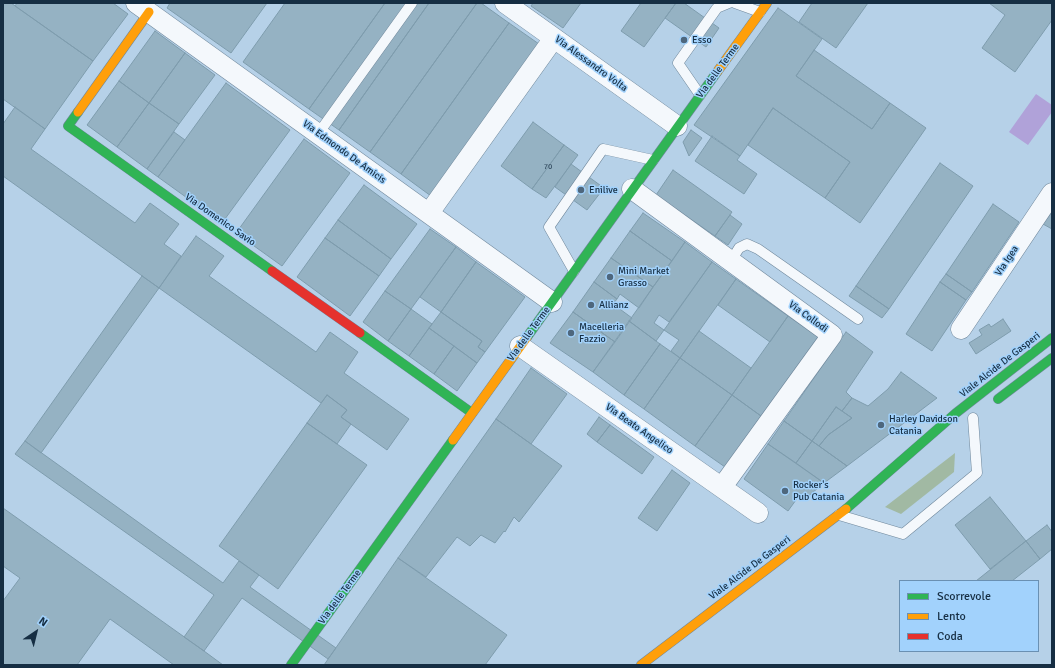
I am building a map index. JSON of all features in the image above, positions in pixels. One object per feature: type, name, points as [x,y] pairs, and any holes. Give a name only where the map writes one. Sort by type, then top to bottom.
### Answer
[{"type":"street","name":"Via Alessandro Volta","points":[[505,3],[677,126]]},
{"type":"street","name":"Via delle Terme","points":[[291,665],[766,3]]},
{"type":"street","name":"Via Edmondo De Amicis","points":[[142,8],[552,302]]},
{"type":"street","name":"Via Domenico Savio","points":[[142,8],[68,126],[472,413]]},
{"type":"street","points":[[429,213],[554,38]]},
{"type":"street","name":"Via Collodi","points":[[632,189],[832,335],[722,488]]},
{"type":"street","name":"Via Igea","points":[[961,329],[1052,193]]},
{"type":"street","name":"Viale Alcide De Gasperi","points":[[641,665],[839,515],[956,412],[1052,338]]},
{"type":"street","name":"Via Beato Angelico","points":[[520,346],[758,513]]},
{"type":"street","points":[[991,404],[1052,358]]},
{"type":"street","name":"Viale Alcide De Gasperi","points":[[871,488],[935,444]]},
{"type":"lane","points":[[318,134],[412,3]]},
{"type":"lane","points":[[700,95],[678,63],[717,8],[729,3]]},
{"type":"lane","points":[[735,3],[760,12]]},
{"type":"lane","points":[[574,271],[549,227],[603,149],[653,160]]},
{"type":"lane","points":[[731,261],[739,248],[747,244],[758,248],[858,319]]},
{"type":"lane","points":[[839,515],[903,534],[977,473],[973,418]]},
{"type":"green space","points":[[955,453],[954,472],[901,514],[885,507]]},
{"type":"shaded area","points":[[1036,94],[1052,105],[1052,112],[1028,145],[1009,132]]},
{"type":"building","points":[[3,3],[11,3],[93,61],[45,129],[3,99]]},
{"type":"building","points":[[17,3],[113,3],[128,14],[93,61],[15,6]]},
{"type":"building","points":[[170,3],[267,3],[231,53],[167,8]]},
{"type":"building","points":[[285,3],[385,3],[309,109],[243,62]]},
{"type":"building","points":[[385,3],[429,3],[339,130],[309,109]]},
{"type":"building","points":[[429,3],[477,3],[370,152],[339,130]]},
{"type":"building","points":[[477,3],[481,3],[509,23],[401,174],[370,152]]},
{"type":"building","points":[[533,3],[581,3],[563,28],[531,6]]},
{"type":"building","points":[[641,3],[676,3],[644,47],[621,31]]},
{"type":"building","points":[[676,3],[684,3],[719,28],[706,47],[665,18]]},
{"type":"building","points":[[812,3],[868,3],[836,48],[799,22]]},
{"type":"building","points":[[989,3],[1052,3],[1052,20],[1015,72],[982,48],[1005,15]]},
{"type":"building","points":[[778,8],[822,39],[796,76],[872,129],[890,103],[926,128],[860,223],[825,198],[850,162],[773,108],[740,156],[694,125]]},
{"type":"building","points":[[509,23],[539,44],[431,196],[401,174]]},
{"type":"building","points":[[155,31],[185,53],[149,103],[119,81]]},
{"type":"building","points":[[814,50],[890,103],[872,129],[796,76]]},
{"type":"building","points":[[185,53],[215,75],[179,124],[149,103]]},
{"type":"building","points":[[119,81],[149,103],[117,147],[87,125]]},
{"type":"building","points":[[226,83],[290,130],[222,223],[158,177]]},
{"type":"building","points":[[149,103],[179,124],[147,169],[117,147]]},
{"type":"building","points":[[15,107],[45,129],[31,149],[135,223],[150,203],[179,224],[164,244],[181,256],[159,288],[3,176],[3,124]]},
{"type":"building","points":[[773,108],[850,162],[825,198],[748,145]]},
{"type":"building","points":[[533,122],[564,145],[532,189],[501,166]]},
{"type":"building","points":[[691,130],[702,138],[689,156],[683,142]]},
{"type":"building","points":[[174,132],[185,140],[158,177],[147,169]]},
{"type":"building","points":[[712,136],[740,156],[737,160],[757,174],[744,194],[695,161]]},
{"type":"building","points":[[304,139],[350,173],[282,266],[236,233]]},
{"type":"building","points":[[564,145],[578,155],[546,198],[532,189]]},
{"type":"building","points":[[940,163],[973,186],[889,309],[856,286]]},
{"type":"building","points":[[571,164],[604,188],[587,210],[555,187]]},
{"type":"building","points":[[673,170],[732,212],[715,236],[656,195]]},
{"type":"building","points":[[364,185],[417,224],[391,259],[338,220]]},
{"type":"building","points":[[993,204],[1019,222],[972,292],[946,274]]},
{"type":"building","points":[[1052,212],[1052,229],[1043,224]]},
{"type":"building","points":[[643,213],[685,242],[672,261],[630,231]]},
{"type":"building","points":[[730,215],[742,224],[728,245],[715,236]]},
{"type":"building","points":[[338,220],[391,259],[379,276],[325,238]]},
{"type":"building","points":[[430,229],[456,247],[411,309],[385,291]]},
{"type":"building","points":[[630,231],[672,261],[653,287],[611,258]]},
{"type":"building","points":[[196,236],[224,256],[209,276],[316,352],[330,332],[358,352],[344,373],[409,419],[387,450],[341,417],[347,410],[327,395],[321,403],[159,288]]},
{"type":"building","points":[[325,238],[379,276],[350,316],[297,277]]},
{"type":"building","points":[[685,242],[712,262],[669,322],[659,315],[654,323],[664,330],[656,341],[629,321]]},
{"type":"building","points":[[456,247],[476,262],[441,312],[420,297]]},
{"type":"building","points":[[611,258],[653,287],[639,308],[620,294],[617,299],[594,282]]},
{"type":"building","points":[[476,262],[525,297],[485,352],[478,347],[482,341],[441,312]]},
{"type":"building","points":[[712,262],[736,279],[680,358],[671,351],[679,340],[664,330]]},
{"type":"building","points":[[946,274],[972,292],[966,300],[940,282]]},
{"type":"building","points":[[142,276],[159,288],[41,453],[25,441]]},
{"type":"building","points":[[736,279],[788,316],[770,342],[718,305]]},
{"type":"building","points":[[594,282],[617,299],[613,304],[632,318],[615,342],[573,312]]},
{"type":"building","points":[[940,282],[966,300],[932,351],[906,334]]},
{"type":"building","points":[[856,286],[889,309],[882,318],[849,296]]},
{"type":"building","points":[[385,291],[411,309],[388,341],[363,322]]},
{"type":"building","points":[[411,309],[432,324],[409,356],[388,341]]},
{"type":"building","points":[[441,312],[482,341],[478,347],[485,352],[477,363],[429,328]]},
{"type":"building","points":[[573,312],[615,342],[593,372],[550,343]]},
{"type":"building","points":[[788,316],[818,337],[761,416],[732,395]]},
{"type":"building","points":[[1003,319],[1011,331],[976,354],[969,343],[982,335],[979,330],[989,324],[991,327]]},
{"type":"building","points":[[629,321],[660,344],[624,395],[593,372]]},
{"type":"building","points":[[429,328],[454,346],[434,374],[409,356]]},
{"type":"building","points":[[699,331],[751,368],[732,395],[680,358]]},
{"type":"building","points":[[846,332],[873,352],[846,392],[852,398],[842,411],[836,407],[812,441],[784,421]]},
{"type":"building","points":[[660,344],[680,358],[644,409],[624,395]]},
{"type":"building","points":[[454,346],[477,363],[457,391],[434,374]]},
{"type":"building","points":[[680,358],[732,395],[695,446],[644,409]]},
{"type":"building","points":[[531,368],[567,394],[531,444],[496,419]]},
{"type":"building","points":[[901,372],[937,398],[847,466],[819,446],[828,435],[852,418],[842,411],[852,398],[868,406],[888,389]]},
{"type":"building","points":[[327,395],[347,410],[341,417],[351,424],[337,444],[307,423]]},
{"type":"building","points":[[732,395],[761,416],[725,467],[695,446]]},
{"type":"building","points":[[836,407],[852,418],[828,435],[819,446],[812,441]]},
{"type":"building","points":[[599,417],[610,425],[597,442],[587,434]]},
{"type":"building","points":[[496,419],[562,466],[519,522],[514,517],[505,532],[504,531],[495,543],[481,535],[470,546],[457,537],[426,577],[398,558]]},
{"type":"building","points":[[784,421],[812,441],[796,463],[768,444]]},
{"type":"building","points":[[307,423],[367,465],[278,589],[219,546]]},
{"type":"building","points":[[610,425],[654,457],[642,474],[597,442]]},
{"type":"building","points":[[25,441],[223,583],[239,561],[259,575],[250,587],[336,648],[328,659],[242,598],[204,651],[184,637],[214,595],[15,454]]},
{"type":"building","points":[[812,441],[847,466],[824,483],[796,463]]},
{"type":"building","points":[[768,444],[824,483],[806,498],[801,493],[788,511],[744,479]]},
{"type":"building","points":[[672,470],[690,483],[657,531],[638,518]]},
{"type":"building","points":[[990,497],[1026,541],[990,569],[955,525]]},
{"type":"building","points":[[3,508],[223,665],[174,665],[110,619],[77,665],[3,665],[3,601],[20,578],[3,566]]},
{"type":"building","points":[[1047,525],[1052,532],[1052,549],[1040,559],[1026,541]]},
{"type":"building","points":[[1026,541],[1040,559],[1013,580],[977,580]]},
{"type":"building","points":[[398,558],[507,635],[485,665],[324,665]]},
{"type":"traffic: fast","points":[[527,337],[717,72]]},
{"type":"traffic: fast","points":[[78,112],[68,126],[272,271]]},
{"type":"traffic: fast","points":[[360,333],[472,413]]},
{"type":"traffic: fast","points":[[846,509],[956,413],[1052,338]]},
{"type":"traffic: fast","points":[[998,399],[1052,358]]},
{"type":"traffic: fast","points":[[291,665],[453,440]]},
{"type":"traffic: slow","points":[[717,72],[767,3]]},
{"type":"traffic: slow","points":[[78,112],[149,12]]},
{"type":"traffic: slow","points":[[453,440],[527,337]]},
{"type":"traffic: slow","points":[[641,665],[846,509]]},
{"type":"traffic: jam","points":[[272,271],[360,333]]},
{"type":"place","name":"Esso","points":[[684,40]]},
{"type":"place","name":"Enilive","points":[[581,190]]},
{"type":"place","name":"Mini Market Grasso","points":[[610,277]]},
{"type":"place","name":"Allianz","points":[[591,305]]},
{"type":"place","name":"Macelleria Fazzio","points":[[571,333]]},
{"type":"place","name":"Harley Davidson Catania","points":[[881,425]]},
{"type":"place","name":"Rocker's Pub Catania","points":[[785,491]]}]
